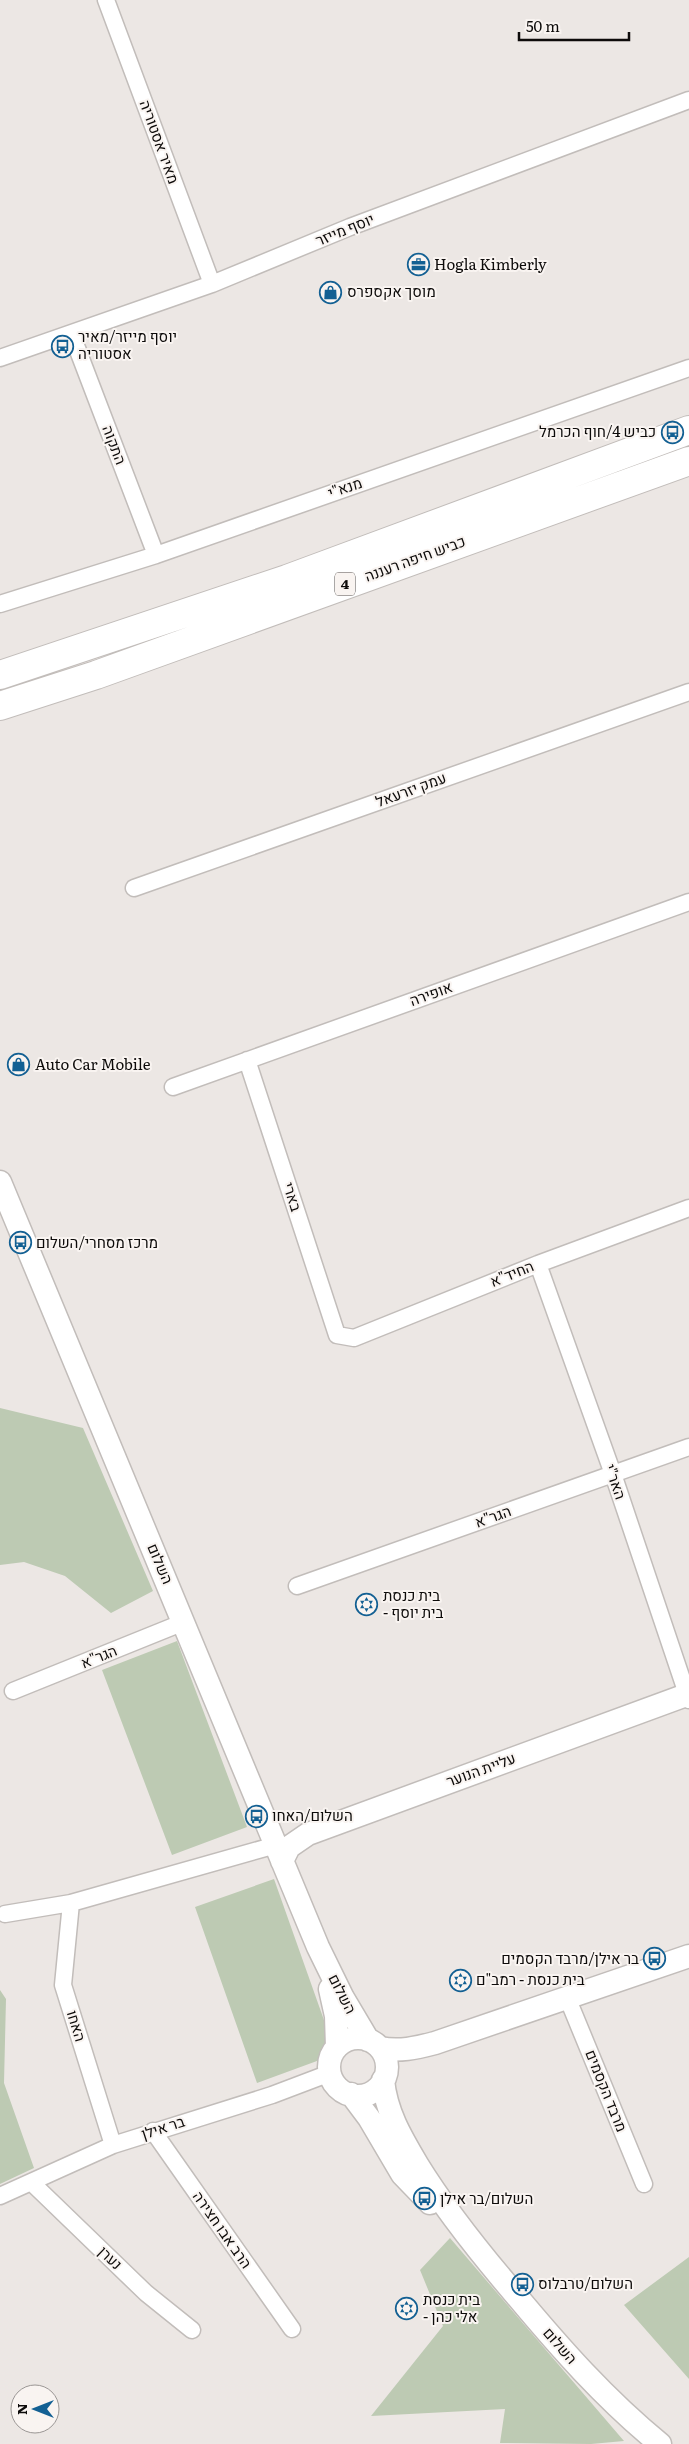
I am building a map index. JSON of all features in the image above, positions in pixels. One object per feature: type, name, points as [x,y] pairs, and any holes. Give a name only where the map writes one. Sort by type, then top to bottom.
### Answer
[{"type":"highway","name":"כביש חיפה רעננה","points":[[0,675],[286,579],[689,430]]},
{"type":"highway","name":"כביש חיפה רעננה","points":[[0,706],[96,675],[689,460]]},
{"type":"street","name":"מאיר אסטוריה","points":[[106,0],[212,284]]},
{"type":"street","name":"יוסף מייזר","points":[[0,358],[72,335],[212,284],[350,227],[689,100]]},
{"type":"street","name":"התקוה","points":[[72,335],[156,555]]},
{"type":"street","name":"מנא\"י","points":[[0,604],[156,555],[689,368]]},
{"type":"street","name":"עמק יזרעאל","points":[[134,888],[689,692]]},
{"type":"street","name":"אופירה","points":[[173,1087],[689,902]]},
{"type":"street","name":"בארי","points":[[247,1060],[337,1335]]},
{"type":"street","name":"השלום","points":[[0,1182],[318,1947],[343,1998],[374,2044]]},
{"type":"street","name":"החיד\"א","points":[[337,1335],[354,1338],[538,1264],[689,1208]]},
{"type":"street","name":"האר\"י","points":[[538,1264],[613,1474],[688,1696]]},
{"type":"street","name":"הגר\"א","points":[[297,1586],[689,1447]]},
{"type":"street","name":"הגר\"א","points":[[14,1691],[184,1622]]},
{"type":"street","name":"עליית הנוער","points":[[279,1853],[308,1834],[688,1696]]},
{"type":"street","points":[[5,1914],[71,1903],[279,1853]]},
{"type":"street","name":"האחו","points":[[71,1903],[63,1985],[113,2145]]},
{"type":"street","name":"השלום","points":[[318,1947],[336,2016],[337,2048]]},
{"type":"street","points":[[374,2044],[387,2066],[384,2080],[374,2091],[366,2095],[351,2094],[340,2089],[330,2073],[332,2055],[337,2048],[353,2038],[374,2044],[392,2051],[408,2050],[435,2043],[689,1956]]},
{"type":"street","name":"מרבד הקסמים","points":[[567,1997],[644,2184]]},
{"type":"street","name":"בר אילן","points":[[0,2196],[113,2145],[272,2095],[330,2073]]},
{"type":"street","name":"השלום","points":[[384,2080],[388,2109],[400,2135],[437,2197],[469,2240],[575,2365],[630,2419],[659,2444]]},
{"type":"street","name":"השלום","points":[[351,2094],[369,2118],[402,2174],[469,2240]]},
{"type":"street","name":"הרב אבו חצירה","points":[[153,2131],[292,2329]]},
{"type":"street","name":"נערן","points":[[31,2182],[146,2293],[192,2330]]},
{"type":"green space","points":[[0,1408],[83,1428],[153,1591],[111,1613],[65,1576],[24,1562],[0,1565]]},
{"type":"green space","points":[[177,1641],[247,1827],[172,1855],[102,1670]]},
{"type":"green space","points":[[274,1879],[336,2054],[257,2083],[195,1907]]},
{"type":"green space","points":[[0,1990],[6,1999],[4,2083],[34,2168],[0,2184]]},
{"type":"green space","points":[[450,2238],[624,2441],[591,2444],[500,2443],[505,2409],[371,2416],[443,2326],[420,2270]]},
{"type":"green space","points":[[689,2257],[689,2379],[624,2305]]},
{"type":"place","name":"Hogla Kimberly","points":[[418,265]]},
{"type":"place","name":"מוסך אקספרס","points":[[331,292]]},
{"type":"place","name":"יוסף מייזר/מאיר אסטוריה","points":[[62,346]]},
{"type":"place","name":"כביש 4/חוף הכרמל","points":[[672,432]]},
{"type":"place","name":"Auto Car Mobile","points":[[19,1065]]},
{"type":"place","name":"מרכז מסחרי/השלום","points":[[20,1243]]},
{"type":"place","name":"בית כנסת - בית יוסף","points":[[367,1605]]},
{"type":"place","name":"השלום/האחו","points":[[256,1816]]},
{"type":"place","name":"בר אילן/מרבד הקסמים","points":[[655,1959]]},
{"type":"place","name":"בית כנסת - רמב\"ם","points":[[460,1980]]},
{"type":"place","name":"השלום/בר אילן","points":[[424,2199]]},
{"type":"place","name":"השלום/טרבלוס","points":[[522,2284]]},
{"type":"place","name":"בית כנסת - אלי כהן","points":[[407,2309]]}]
